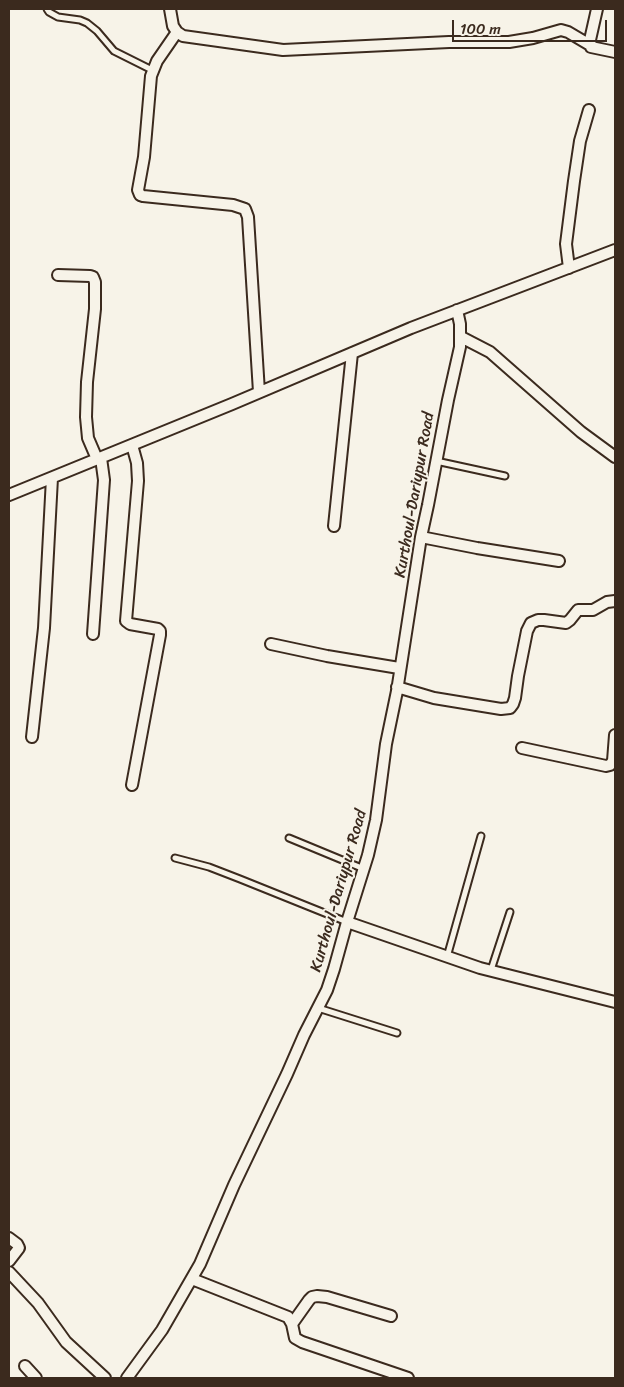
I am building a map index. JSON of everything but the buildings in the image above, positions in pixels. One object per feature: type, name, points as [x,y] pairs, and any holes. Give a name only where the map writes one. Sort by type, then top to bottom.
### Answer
[{"type":"street","points":[[170,9],[172,21],[177,32],[183,36],[288,50],[449,42],[509,42],[561,30],[568,32],[595,48],[615,52]]},
{"type":"street","points":[[590,45],[593,21],[597,9]]},
{"type":"street","points":[[177,32],[152,70],[145,147],[138,186],[139,193],[143,196],[233,205],[245,209],[248,217],[259,392]]},
{"type":"street","points":[[568,268],[566,244],[574,181],[580,141],[589,110]]},
{"type":"street","points":[[9,495],[457,310],[615,250]]},
{"type":"street","points":[[58,276],[93,277],[95,282],[95,309],[87,382],[86,418],[88,438],[99,458],[104,480],[93,634]]},
{"type":"street","name":"Kurthoul-Dariypur Road","points":[[127,1378],[162,1330],[200,1264],[234,1186],[327,990],[334,969],[364,869],[376,820],[386,744],[421,538],[461,337],[457,310]]},
{"type":"street","points":[[461,337],[490,352],[580,432],[615,457]]},
{"type":"street","points":[[334,526],[352,353]]},
{"type":"street","points":[[132,445],[137,463],[138,481],[126,618],[127,623],[160,631],[132,785]]},
{"type":"street","points":[[32,737],[44,628],[52,478]]},
{"type":"street","points":[[421,538],[559,561]]},
{"type":"street","points":[[397,687],[434,698],[494,708],[510,708],[516,698],[518,676],[527,631],[531,623],[538,620],[566,623],[578,610],[593,610],[608,602],[615,601]]},
{"type":"street","points":[[271,644],[400,668]]},
{"type":"street","points":[[522,748],[606,766],[610,765],[613,761],[615,735]]},
{"type":"street","points":[[347,922],[491,971],[615,1002]]},
{"type":"street","points":[[9,1238],[19,1248],[9,1261]]},
{"type":"street","points":[[9,1272],[38,1302],[66,1342],[105,1378]]},
{"type":"street","points":[[192,1279],[283,1315],[291,1320],[294,1338],[302,1342],[408,1378]]},
{"type":"street","points":[[292,1324],[309,1300],[317,1296],[327,1297],[391,1316]]},
{"type":"street","points":[[25,1366],[36,1378]]},
{"type":"lane","points":[[46,9],[52,15],[87,23],[97,31],[114,51],[152,70]]},
{"type":"lane","points":[[436,461],[505,476]]},
{"type":"lane","points":[[446,957],[481,836]]},
{"type":"lane","points":[[289,838],[364,869]]},
{"type":"lane","points":[[175,858],[209,867],[347,922]]},
{"type":"lane","points":[[491,971],[510,912]]},
{"type":"lane","points":[[318,1007],[397,1033]]}]
